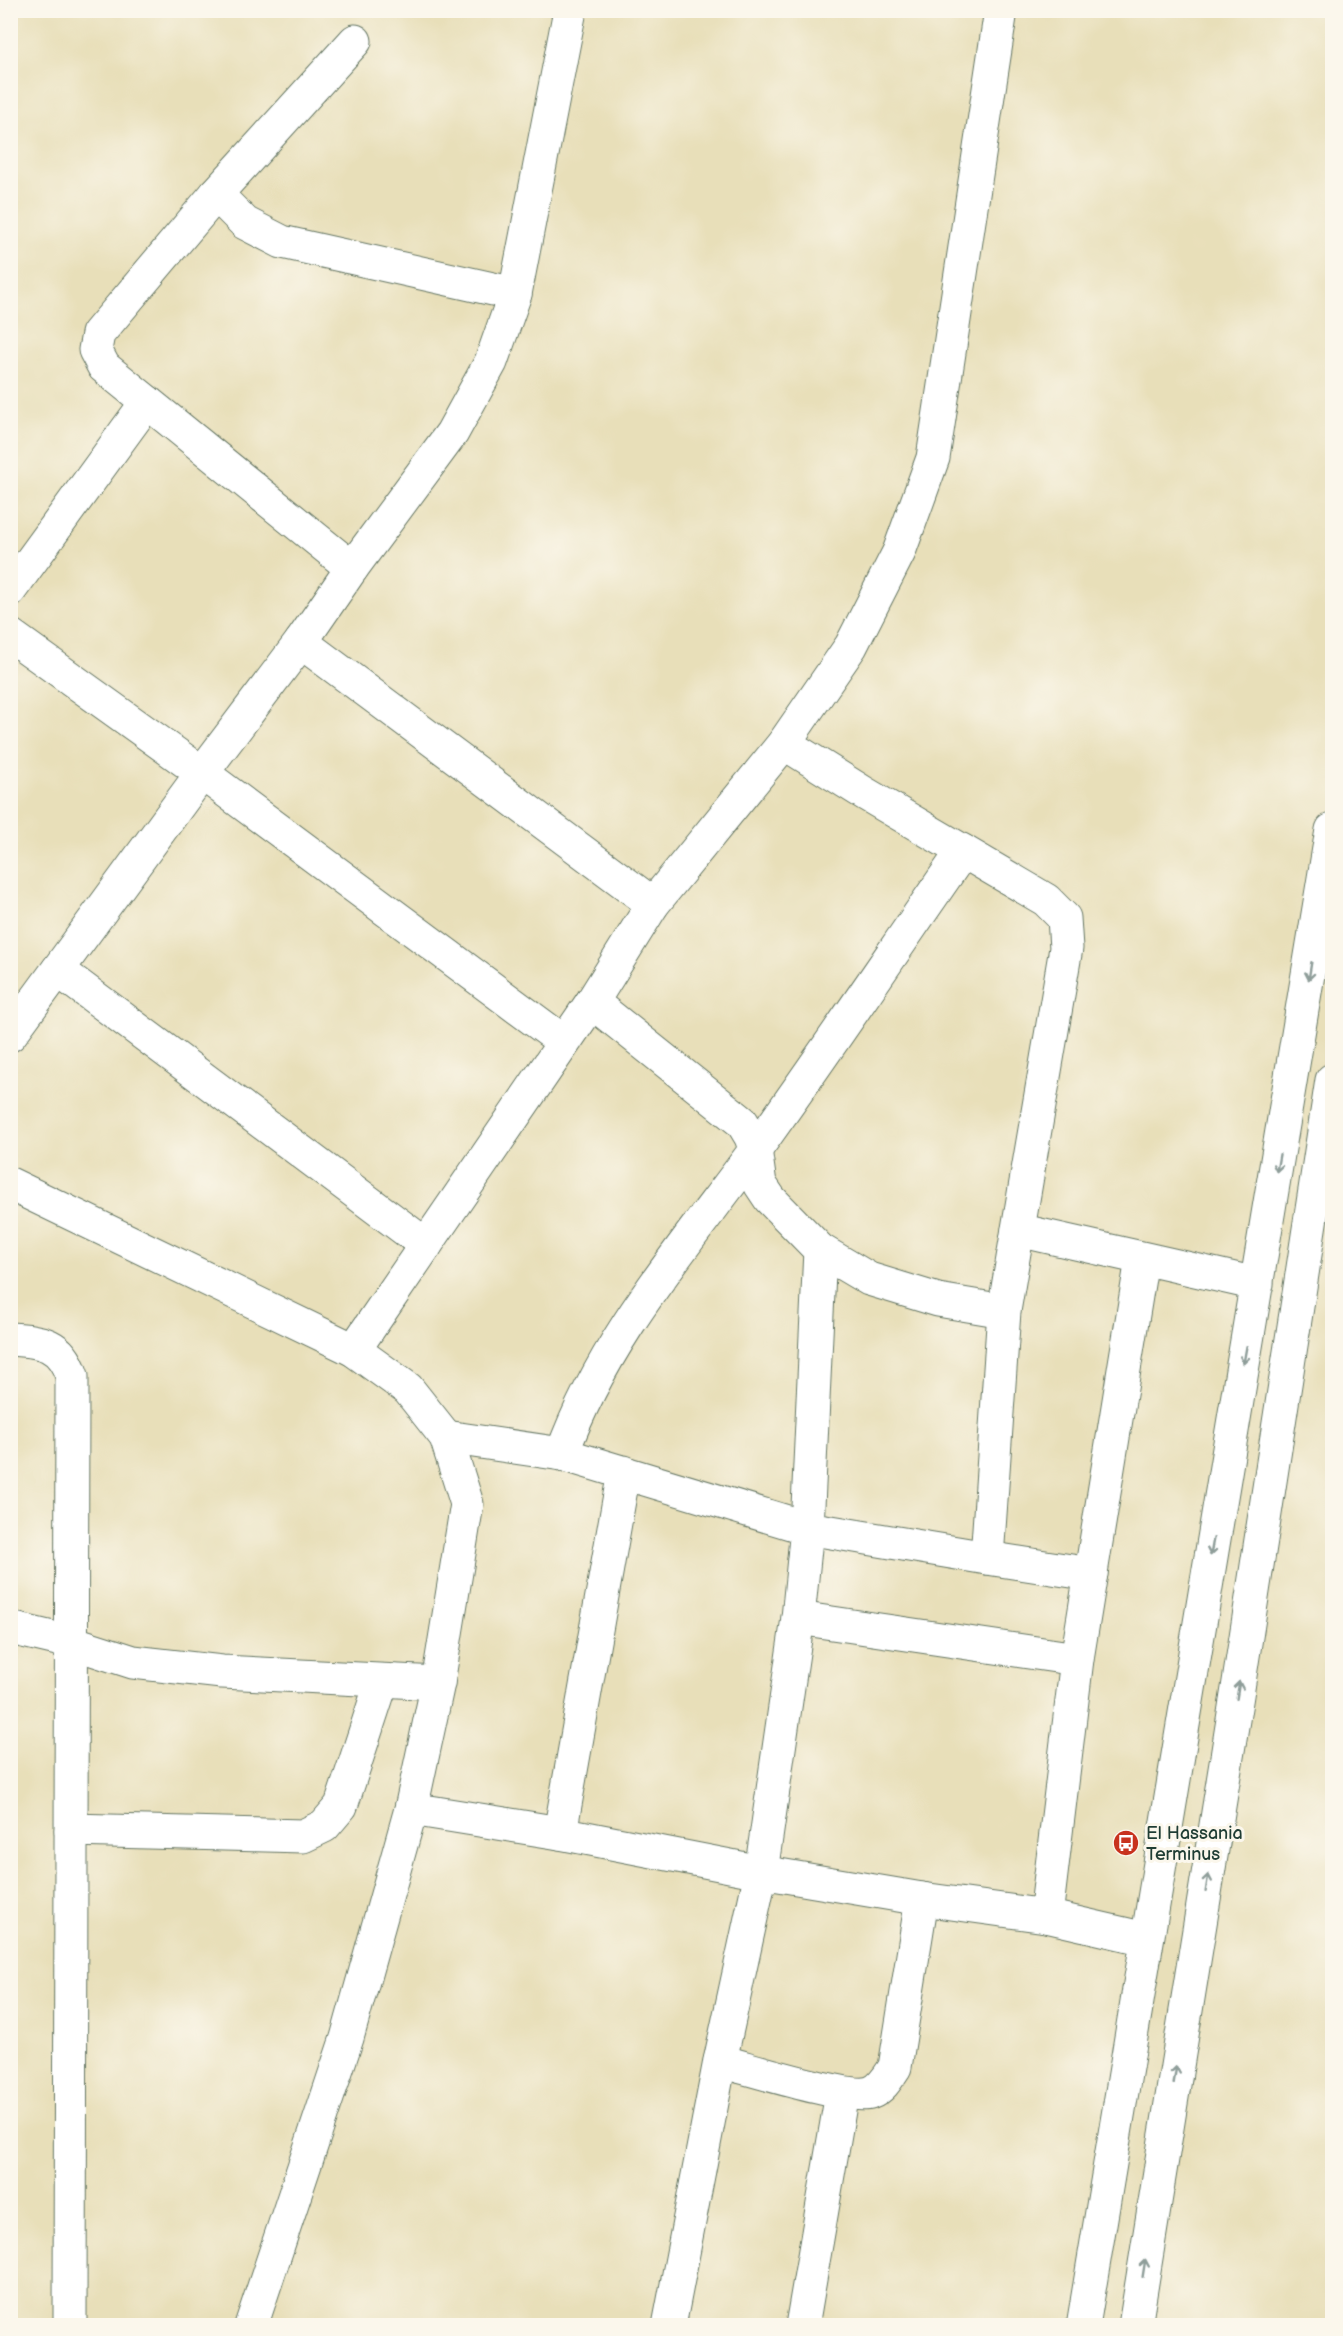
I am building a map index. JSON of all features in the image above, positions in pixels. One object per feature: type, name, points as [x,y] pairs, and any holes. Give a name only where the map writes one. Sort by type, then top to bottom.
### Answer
[{"type":"main road","points":[[10,1035],[301,642],[352,568],[452,433],[491,362],[514,294],[570,10]]},
{"type":"main road","points":[[354,1350],[592,1002],[653,904],[784,743],[851,646],[898,552],[933,458],[1001,10]]},
{"type":"main road","points":[[352,568],[104,368],[95,350],[98,334],[216,194],[355,41]]},
{"type":"main road","points":[[216,194],[245,223],[282,242],[514,294]]},
{"type":"main road","points":[[10,590],[147,402]]},
{"type":"main road","points":[[10,635],[202,773],[564,1042]]},
{"type":"main road","points":[[301,642],[653,904]]},
{"type":"main road","points":[[784,743],[1046,900],[1064,918],[1066,948],[1005,1311],[987,1558]]},
{"type":"main road","points":[[1083,2325],[1146,1939],[1305,1004],[1332,830]]},
{"type":"main road","points":[[562,1455],[575,1418],[595,1379],[661,1273],[755,1149],[963,850]]},
{"type":"main road","points":[[58,970],[426,1245]]},
{"type":"main road","points":[[592,1002],[742,1122],[755,1149],[760,1184],[771,1199],[820,1250],[869,1279],[938,1300],[1005,1311]]},
{"type":"main road","points":[[1135,2325],[1237,1695],[1332,1080]]},
{"type":"main road","points":[[10,1184],[354,1350],[408,1389],[446,1437],[467,1504],[438,1683],[411,1809],[347,2038],[251,2325]]},
{"type":"main road","points":[[1018,1230],[1257,1284]]},
{"type":"main road","points":[[669,2325],[720,2061],[761,1872],[798,1618],[807,1528],[820,1250]]},
{"type":"main road","points":[[1046,1916],[1077,1659],[1142,1259]]},
{"type":"main road","points":[[10,1339],[34,1340],[51,1346],[67,1358],[72,1376],[74,1643],[71,1830],[70,2325]]},
{"type":"main road","points":[[446,1437],[562,1455],[807,1528],[1091,1574]]},
{"type":"main road","points":[[560,1833],[624,1472]]},
{"type":"main road","points":[[798,1618],[1077,1659]]},
{"type":"main road","points":[[10,1628],[74,1643],[133,1662],[222,1672],[438,1683]]},
{"type":"main road","points":[[71,1830],[303,1836],[324,1826],[341,1806],[382,1681]]},
{"type":"main road","points":[[411,1809],[560,1833],[761,1872],[922,1899],[1046,1916],[1146,1939]]},
{"type":"main road","points":[[720,2061],[842,2093],[870,2093],[884,2084],[895,2067],[922,1899]]},
{"type":"main road","points":[[802,2325],[842,2093]]},
{"type":"place","name":"El Hassania Terminus","points":[[1126,1843]]}]
